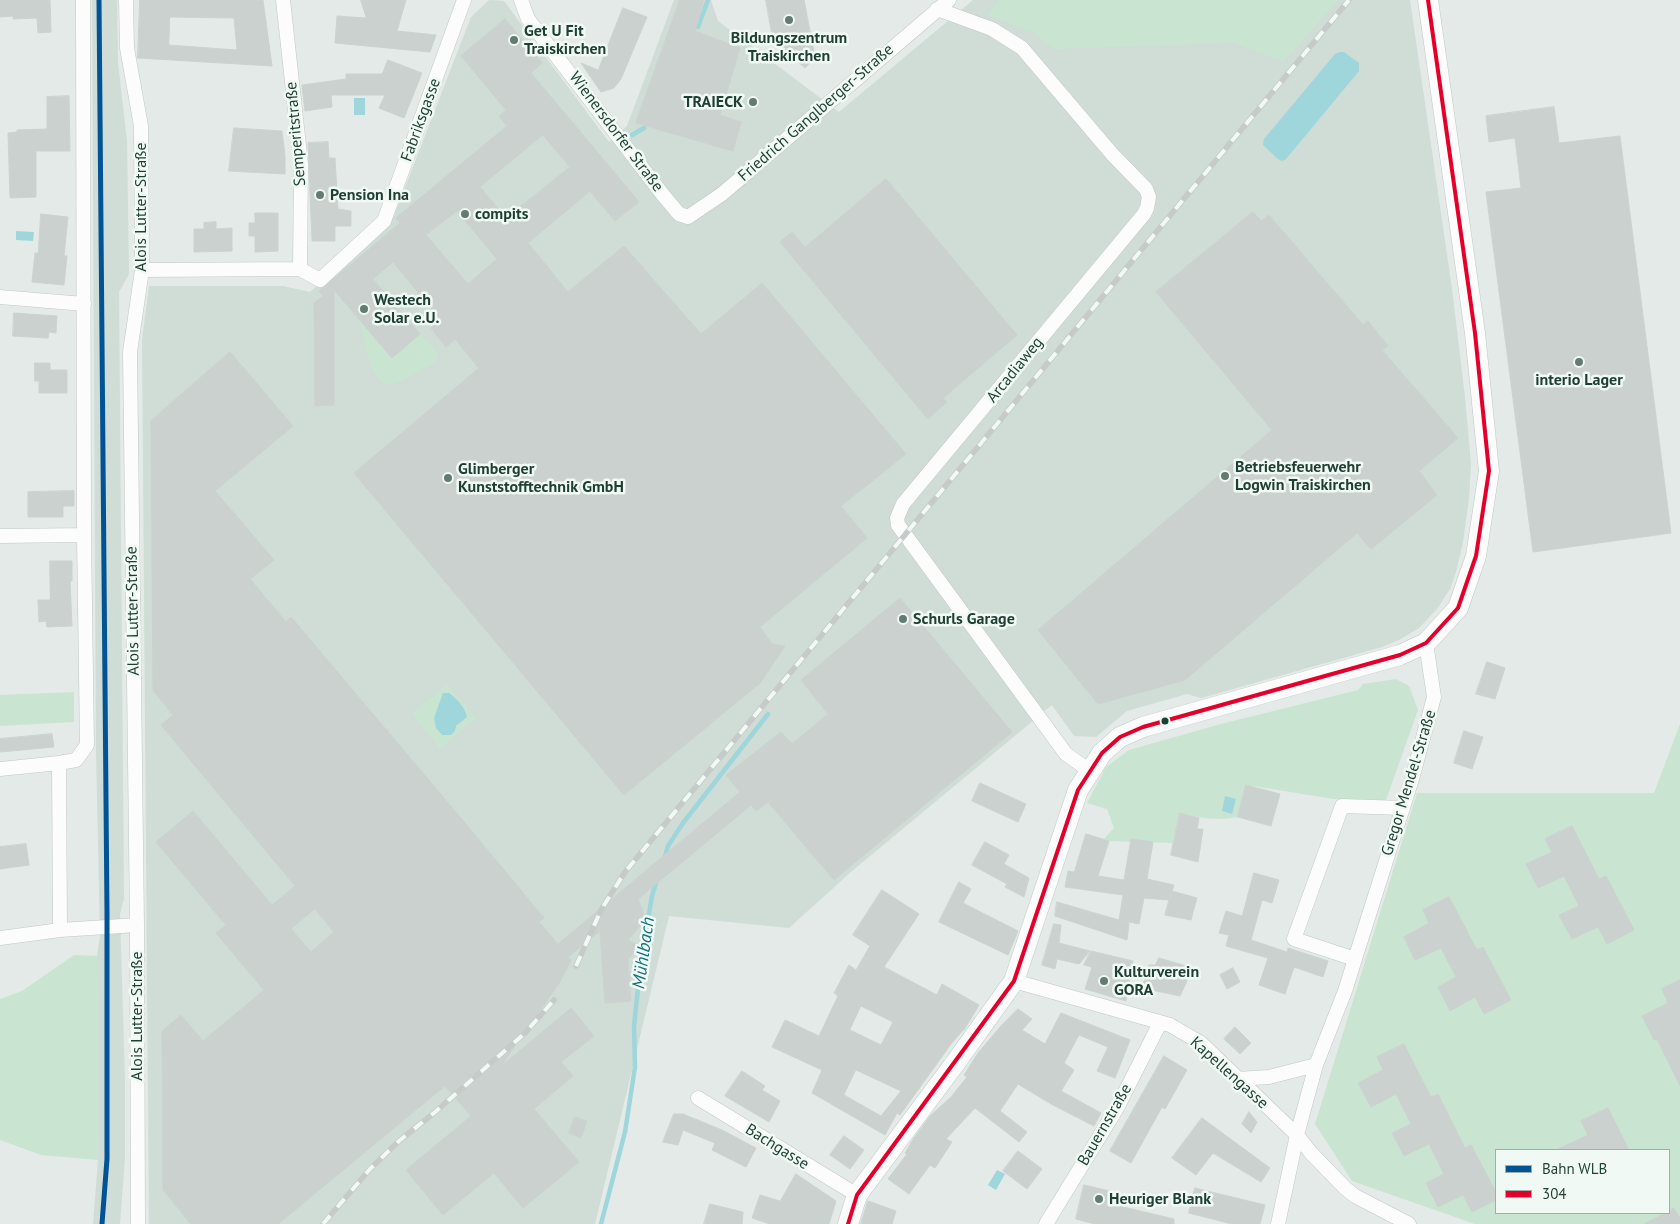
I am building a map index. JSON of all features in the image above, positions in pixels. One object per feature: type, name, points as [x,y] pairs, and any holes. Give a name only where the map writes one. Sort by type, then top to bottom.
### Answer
[{"type":"street","points":[[0,769],[76,760],[87,745],[84,535],[83,0]]},
{"type":"street","name":"Alois Lutter-Straße","points":[[126,0],[127,48],[142,126],[142,270],[130,352],[137,925],[138,1224]]},
{"type":"street","name":"Semperitstraße","points":[[283,0],[301,164],[300,269]]},
{"type":"street","name":"Fabriksgasse","points":[[300,269],[320,280],[384,221],[464,0]]},
{"type":"street","name":"Wienersdorfer Straße","points":[[521,0],[528,19],[679,214]]},
{"type":"street","name":"Friedrich Ganglberger-Straße","points":[[679,214],[688,217],[722,194],[949,0]]},
{"type":"street","points":[[848,1224],[857,1195],[956,1062],[1014,980],[1078,790],[1102,753],[1120,737],[1143,726],[1400,655],[1426,643],[1458,608],[1476,556],[1489,471],[1475,333],[1428,0]]},
{"type":"street","name":"Arcadiaweg","points":[[937,9],[992,29],[1022,48],[1112,154],[1146,189],[1149,198],[1144,214],[903,504],[897,518],[898,525],[1066,754],[1090,771]]},
{"type":"street","points":[[142,270],[300,269]]},
{"type":"street","points":[[0,297],[84,304]]},
{"type":"street","points":[[0,536],[84,535]]},
{"type":"street","name":"Gregor Mendel-Straße","points":[[1278,1224],[1297,1135],[1316,1065],[1345,991],[1403,808],[1434,697],[1426,643]]},
{"type":"street","points":[[59,763],[60,930]]},
{"type":"street","points":[[1355,959],[1294,939],[1342,806],[1403,808]]},
{"type":"street","points":[[0,938],[60,930],[137,925]]},
{"type":"street","name":"Kapellengasse","points":[[1014,980],[1170,1025],[1201,1043],[1297,1135],[1311,1153],[1345,1188],[1355,1196],[1409,1224]]},
{"type":"street","name":"Bauernstraße","points":[[1046,1224],[1117,1108],[1160,1023]]},
{"type":"street","points":[[1237,1079],[1269,1077],[1316,1065]]},
{"type":"street","name":"Bachgasse","points":[[698,1098],[857,1195]]},
{"type":"shaded area","points":[[92,0],[117,0],[118,63],[127,141],[129,274],[119,292],[124,899],[120,914],[125,1081],[125,1158],[120,1224],[93,1224],[98,1160],[97,956],[100,936],[96,750]]},
{"type":"shaded area","points":[[489,0],[504,1],[609,142],[627,126],[674,0],[711,0],[718,21],[839,112],[973,0],[1410,0],[1452,289],[1471,464],[1463,542],[1456,572],[1450,589],[1437,609],[1419,628],[1399,640],[1382,647],[1201,698],[1187,694],[1127,711],[1096,737],[1074,736],[1052,705],[852,871],[789,928],[669,916],[595,1224],[149,1224],[142,340],[149,286],[283,286],[310,292],[394,216],[471,17]]},
{"type":"green space","points":[[999,0],[1338,0],[1284,62],[1234,43],[1054,49],[1032,32],[987,15]]},
{"type":"green space","points":[[360,321],[392,358],[420,334],[439,356],[435,362],[409,377],[393,384],[385,384],[379,379],[369,361]]},
{"type":"green space","points":[[1396,679],[1409,686],[1418,710],[1386,800],[1334,799],[1247,785],[1238,817],[1223,819],[1180,813],[1173,843],[1109,841],[1104,839],[1114,828],[1107,809],[1087,803],[1106,767],[1129,750],[1221,724],[1358,690],[1363,684]]},
{"type":"green space","points":[[447,684],[476,718],[440,749],[411,714]]},
{"type":"green space","points":[[74,692],[74,722],[0,726],[0,695]]},
{"type":"green space","points":[[1680,724],[1680,1224],[1475,1224],[1352,1181],[1315,1124],[1417,793],[1654,793]]},
{"type":"green space","points":[[74,955],[97,956],[98,1160],[41,1155],[0,1140],[0,999],[22,991]]},
{"type":"water","points":[[1344,52],[1359,63],[1359,71],[1286,159],[1282,161],[1278,159],[1263,145],[1264,139],[1335,54]]},
{"type":"water","points":[[354,98],[365,98],[365,115],[354,115]]},
{"type":"water","points":[[16,231],[34,232],[33,241],[16,240]]},
{"type":"water","points":[[443,693],[449,693],[458,701],[467,717],[456,726],[455,731],[451,735],[442,735],[436,728],[434,718]]},
{"type":"water","points":[[1225,796],[1236,799],[1232,814],[1222,811]]},
{"type":"water","points":[[997,1170],[1005,1174],[996,1190],[988,1185]]},
{"type":"building","points":[[0,0],[50,0],[51,32],[38,33],[37,18],[13,19],[13,16],[0,17]]},
{"type":"building","points":[[140,0],[263,0],[272,66],[138,58]],"holes":[[[170,17],[234,18],[237,50],[169,45]]]},
{"type":"building","points":[[361,0],[406,0],[397,31],[436,35],[430,52],[335,43],[337,16],[366,18]]},
{"type":"building","points":[[680,0],[704,0],[695,31],[740,48],[720,115],[741,122],[733,151],[636,123]]},
{"type":"building","name":"Bildungszentrum Traiskirchen","points":[[766,0],[804,0],[815,57],[805,68],[773,40]]},
{"type":"building","points":[[623,8],[647,17],[621,79],[614,88],[601,92],[581,63],[598,70]]},
{"type":"building","points":[[505,19],[542,63],[531,73],[639,202],[615,221],[590,191],[528,243],[568,292],[624,246],[701,334],[762,283],[906,454],[841,506],[867,538],[760,627],[772,644],[785,646],[760,683],[624,795],[354,473],[479,368],[455,339],[446,347],[431,328],[441,320],[393,262],[373,279],[420,334],[392,358],[334,290],[334,405],[315,406],[314,303],[323,296],[319,291],[400,223],[396,218],[507,126],[499,116],[506,110],[461,56]],"holes":[[[543,135],[570,167],[506,218],[480,187]],[[457,211],[497,259],[468,284],[426,235]]]},
{"type":"building","points":[[388,60],[422,73],[404,118],[379,108],[385,95],[331,95],[332,107],[305,111],[302,85],[346,79],[346,74],[382,74]]},
{"type":"building","points":[[69,96],[70,151],[36,151],[36,197],[10,198],[8,133],[17,132],[17,130],[47,129],[47,97]]},
{"type":"building","name":"interio Lager","points":[[1554,107],[1559,143],[1620,136],[1671,533],[1533,552],[1486,192],[1521,188],[1515,138],[1489,142],[1486,116]]},
{"type":"building","points":[[234,128],[282,131],[285,174],[229,171]]},
{"type":"building","points":[[328,142],[329,158],[335,158],[338,209],[351,211],[351,226],[335,226],[335,241],[312,241],[308,143]]},
{"type":"building","points":[[886,179],[1017,335],[943,398],[947,402],[928,419],[780,242],[792,232],[805,247]]},
{"type":"building","points":[[1253,212],[1261,221],[1269,215],[1363,325],[1368,321],[1388,346],[1382,350],[1458,438],[1419,471],[1437,495],[1371,549],[1357,533],[1185,680],[1098,704],[1038,630],[1272,430],[1156,292]]},
{"type":"building","points":[[255,213],[278,213],[278,251],[255,252],[255,236],[249,236],[249,223],[255,223]]},
{"type":"building","points":[[41,214],[68,217],[64,256],[67,256],[64,285],[32,282],[35,253],[38,253]]},
{"type":"building","points":[[216,222],[216,229],[232,228],[232,251],[194,252],[194,229],[204,229],[204,223]]},
{"type":"building","points":[[14,313],[57,316],[56,333],[49,332],[48,338],[13,336]]},
{"type":"building","points":[[230,352],[293,426],[215,491],[274,560],[250,579],[286,622],[291,617],[466,824],[544,918],[539,922],[558,944],[740,792],[726,775],[781,732],[792,744],[828,714],[801,680],[900,598],[1012,732],[834,880],[768,802],[756,811],[751,805],[638,899],[644,917],[642,923],[628,940],[636,944],[635,951],[628,959],[631,1001],[605,1003],[600,931],[568,957],[571,960],[560,982],[503,1063],[571,1008],[594,1036],[561,1062],[573,1076],[534,1109],[579,1162],[523,1208],[494,1173],[443,1215],[406,1170],[471,1116],[445,1086],[278,1224],[191,1224],[163,1190],[162,1031],[181,1015],[203,1041],[264,990],[216,933],[226,925],[156,842],[193,811],[272,905],[295,886],[161,725],[173,715],[153,690],[151,421]],"holes":[[[315,909],[334,932],[311,952],[291,929]]]},
{"type":"building","points":[[35,363],[50,363],[50,370],[67,370],[67,393],[39,393],[39,381],[35,381]]},
{"type":"building","points":[[74,491],[74,506],[63,506],[63,517],[28,517],[28,492]]},
{"type":"building","points":[[50,561],[72,561],[72,581],[70,581],[72,626],[47,627],[46,621],[39,622],[38,600],[50,600]]},
{"type":"building","points":[[1487,662],[1505,668],[1495,699],[1476,694]]},
{"type":"building","points":[[1464,731],[1483,737],[1472,769],[1454,763]]},
{"type":"building","points":[[52,734],[54,747],[0,752],[0,739]]},
{"type":"building","points":[[980,783],[1026,804],[1018,822],[972,801]]},
{"type":"building","points":[[1246,785],[1280,794],[1271,826],[1238,817]]},
{"type":"building","points":[[1180,813],[1199,818],[1197,829],[1203,829],[1198,862],[1171,855]]},
{"type":"building","points":[[1572,826],[1599,879],[1606,876],[1634,930],[1607,944],[1598,927],[1572,939],[1559,915],[1579,906],[1564,876],[1538,888],[1526,864],[1552,852],[1545,839]]},
{"type":"building","points":[[1086,834],[1109,841],[1098,876],[1124,880],[1131,839],[1153,842],[1147,879],[1174,885],[1169,900],[1144,898],[1139,924],[1119,920],[1123,895],[1065,887],[1068,871],[1074,872]]},
{"type":"building","points":[[985,842],[1009,855],[1004,864],[1029,878],[1024,897],[1005,887],[1007,884],[972,865]]},
{"type":"building","points":[[26,844],[29,865],[0,869],[0,847]]},
{"type":"building","points":[[1254,873],[1279,880],[1272,903],[1262,900],[1251,940],[1287,952],[1288,948],[1328,961],[1323,977],[1294,967],[1285,994],[1259,985],[1268,958],[1226,946],[1229,935],[1219,933],[1226,911],[1242,916]]},
{"type":"building","points":[[959,882],[971,889],[963,903],[1018,931],[1008,955],[939,922]]},
{"type":"building","points":[[882,890],[919,914],[884,967],[937,995],[942,984],[979,1005],[964,1030],[951,1044],[900,1115],[897,1113],[885,1135],[812,1093],[822,1070],[772,1047],[785,1020],[819,1036],[838,996],[834,993],[849,965],[856,970],[870,946],[853,935]],"holes":[[[861,1006],[893,1022],[881,1045],[850,1030]],[[856,1070],[901,1091],[881,1116],[844,1095]]]},
{"type":"building","points":[[1172,891],[1197,898],[1191,920],[1165,915]]},
{"type":"building","points":[[1449,897],[1477,950],[1483,947],[1511,1000],[1484,1014],[1475,997],[1450,1011],[1438,987],[1456,977],[1441,948],[1415,960],[1404,937],[1429,923],[1423,910]]},
{"type":"building","points":[[1057,902],[1129,923],[1127,940],[1055,916]]},
{"type":"building","points":[[1054,924],[1061,925],[1059,943],[1090,951],[1079,964],[1057,959],[1055,969],[1042,965]]},
{"type":"building","points":[[1091,951],[1133,961],[1126,1001],[1085,989],[1092,967],[1084,965]]},
{"type":"building","points":[[1159,958],[1193,968],[1180,996],[1142,988],[1149,965],[1155,965]]},
{"type":"building","points":[[1233,968],[1240,982],[1227,989],[1220,975]]},
{"type":"building","points":[[1680,980],[1680,1086],[1657,1039],[1654,1040],[1642,1016],[1668,1003],[1662,989]]},
{"type":"building","points":[[1018,1009],[1032,1019],[1022,1030],[1045,1044],[1061,1013],[1130,1040],[1115,1078],[1097,1071],[1108,1047],[1079,1035],[1064,1063],[1074,1070],[1061,1091],[1101,1113],[1094,1126],[1051,1104],[1018,1084],[1000,1111],[1027,1132],[1019,1142],[975,1108],[946,1139],[952,1142],[935,1168],[930,1165],[909,1194],[888,1179],[907,1154],[905,1153],[914,1138],[930,1116],[951,1097],[967,1077],[964,1075],[978,1053]]},
{"type":"building","points":[[1235,1027],[1251,1043],[1240,1054],[1224,1039]]},
{"type":"building","points":[[1404,1044],[1431,1097],[1438,1094],[1465,1148],[1471,1145],[1495,1190],[1495,1200],[1472,1212],[1463,1195],[1438,1207],[1426,1183],[1444,1174],[1429,1144],[1404,1156],[1392,1133],[1411,1124],[1396,1094],[1371,1107],[1358,1083],[1383,1070],[1377,1057]]},
{"type":"building","points":[[1164,1056],[1187,1070],[1165,1109],[1162,1107],[1131,1163],[1110,1151]]},
{"type":"building","points":[[742,1071],[765,1086],[762,1090],[780,1101],[769,1122],[725,1096]]},
{"type":"building","points":[[1608,1108],[1628,1149],[1558,1149],[1588,1135],[1581,1121]]},
{"type":"building","points":[[1249,1112],[1257,1122],[1251,1133],[1242,1124]]},
{"type":"building","points":[[674,1114],[683,1114],[722,1130],[756,1148],[746,1167],[712,1150],[715,1143],[683,1130],[678,1145],[663,1142]]},
{"type":"building","points":[[575,1117],[587,1121],[581,1138],[569,1133]]},
{"type":"building","points":[[1202,1118],[1270,1168],[1261,1182],[1213,1153],[1196,1175],[1172,1158]]},
{"type":"building","points":[[844,1136],[864,1150],[850,1169],[830,1155]]},
{"type":"building","points":[[1018,1151],[1042,1169],[1027,1189],[1003,1171]]},
{"type":"building","points":[[796,1174],[836,1201],[829,1224],[770,1224],[752,1218],[760,1195],[780,1201]]},
{"type":"building","name":"Heuriger Blank","points":[[1084,1185],[1118,1193],[1115,1205],[1174,1219],[1174,1224],[1095,1224],[1076,1219]]},
{"type":"building","points":[[1195,1188],[1265,1205],[1260,1224],[1232,1224],[1189,1213]]},
{"type":"building","points":[[868,1201],[896,1211],[892,1224],[861,1224]]},
{"type":"building","points":[[710,1204],[743,1212],[742,1224],[704,1224]]},
{"type":"building","points":[[1674,1208],[1680,1218],[1680,1224],[1644,1224],[1663,1214],[1670,1214],[1670,1210]]},
{"type":"waterway","name":"Mühlbach","points":[[698,27],[708,0]]},
{"type":"waterway","name":"Mühlbach","points":[[632,135],[644,128]]},
{"type":"waterway","name":"Mühlbach","points":[[664,860],[668,846],[683,823],[768,714]]},
{"type":"waterway","name":"Mühlbach","points":[[601,1224],[625,1132],[635,1067],[634,1026],[641,960],[652,896],[657,879]]},
{"type":"railway","points":[[576,966],[601,910],[625,872],[1349,0]]},
{"type":"railway","points":[[323,1224],[370,1169],[399,1141],[434,1113],[525,1033],[554,1000]]},
{"type":"rail line","name":"WLB","points":[[99,0],[107,912],[107,1159],[102,1224]]},
{"type":"transit line","name":"304","points":[[848,1224],[857,1195],[1014,981],[1078,790],[1102,753],[1120,737],[1143,727],[1400,655],[1426,643],[1458,608],[1476,556],[1489,471],[1475,333],[1428,0]]},
{"type":"place","name":"Bildungszentrum Traiskirchen","points":[[789,20]]},
{"type":"place","name":"Get U Fit Traiskirchen","points":[[514,40]]},
{"type":"place","name":"TRAIECK","points":[[753,102]]},
{"type":"place","name":"Pension Ina","points":[[320,195]]},
{"type":"place","name":"compits","points":[[465,214]]},
{"type":"place","name":"Westech Solar e.U.","points":[[364,309]]},
{"type":"place","name":"interio Lager","points":[[1579,362]]},
{"type":"place","name":"Betriebsfeuerwehr Logwin Traiskirchen","points":[[1225,476]]},
{"type":"place","name":"Glimberger Kunststofftechnik GmbH","points":[[448,478]]},
{"type":"place","name":"Schurls Garage","points":[[903,619]]},
{"type":"place","name":"Kulturverein GORA","points":[[1104,981]]},
{"type":"place","name":"Heuriger Blank","points":[[1099,1199]]}]
